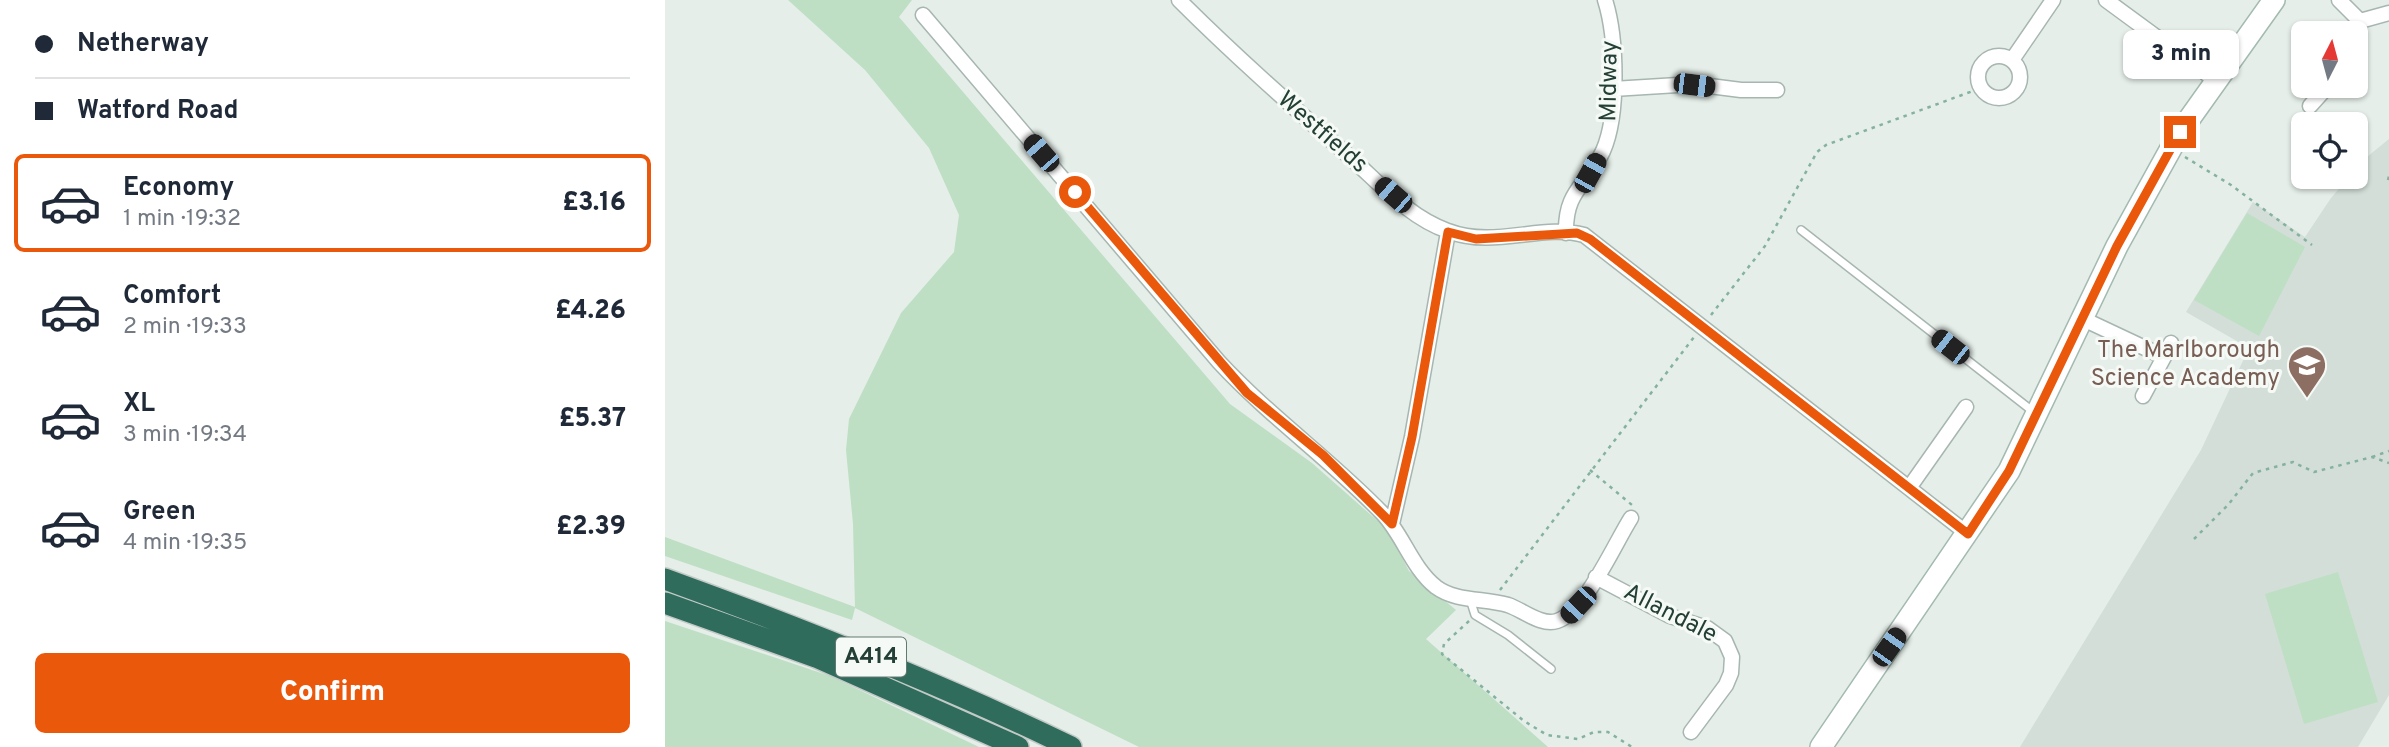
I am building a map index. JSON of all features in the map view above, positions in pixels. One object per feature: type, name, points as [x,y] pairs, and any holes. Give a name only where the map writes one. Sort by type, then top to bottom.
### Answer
[{"type":"highway","name":"A414","points":[[665,579],[833,640],[985,705],[1071,747]]},
{"type":"highway","name":"A414","points":[[665,603],[816,657],[1019,747]]},
{"type":"main road","points":[[1823,746],[2009,471],[2081,318],[2171,148],[2215,80],[2274,0]]},
{"type":"street","name":"Westfields","points":[[1178,0],[1239,60],[1412,212],[1448,232],[1486,239],[1566,233]]},
{"type":"street","name":"Midway","points":[[1566,233],[1567,205],[1590,173],[1609,132],[1613,89],[1611,31],[1605,0]]},
{"type":"street","points":[[2011,60],[2053,0]]},
{"type":"street","points":[[2106,0],[2215,80]]},
{"type":"street","points":[[2339,0],[2360,21],[2389,13]]},
{"type":"street","name":"Allandale","points":[[923,15],[1219,362],[1247,393],[1323,455],[1392,524],[1397,536],[1430,582],[1448,594],[1517,608],[1542,621],[1558,621],[1578,605],[1631,519]]},
{"type":"street","points":[[1996,56],[2011,60],[2020,75],[2016,89],[2011,94],[1998,99],[1980,88],[1978,73],[1985,60],[1996,56]]},
{"type":"street","points":[[1613,89],[1694,85],[1741,90],[1777,90]]},
{"type":"street","points":[[2311,106],[2318,98]]},
{"type":"street","points":[[1392,524],[1412,437],[1448,232]]},
{"type":"street","points":[[1566,233],[1577,233],[1590,239],[1968,534]]},
{"type":"street","points":[[2081,318],[2167,350],[2143,396]]},
{"type":"street","points":[[1909,488],[1966,407]]},
{"type":"street","name":"Allandale","points":[[1596,577],[1670,616],[1707,628],[1725,641],[1732,657],[1731,673],[1726,685],[1691,733]]},
{"type":"lane","points":[[1801,230],[2036,414]]},
{"type":"lane","points":[[1470,599],[1475,615],[1508,635],[1551,669]]},
{"type":"path","points":[[1491,601],[1765,246],[1817,152],[1826,145],[1980,88]]},
{"type":"path","points":[[2171,148],[2231,185],[2312,245]]},
{"type":"path","points":[[2194,539],[2228,505],[2253,473],[2293,462],[2314,472],[2389,452]]},
{"type":"path","points":[[2372,457],[2389,463]]},
{"type":"path","points":[[1590,470],[1632,503],[1631,519]]},
{"type":"path","points":[[1475,615],[1444,644],[1442,654],[1524,721],[1547,735],[1578,739],[1594,732],[1608,732],[1632,747]]},
{"type":"shaded area","name":"The Marlborough Science Academy","points":[[2389,139],[2389,695],[2358,747],[2020,747],[2201,450],[2249,348],[2186,312],[2253,202],[2305,237],[2339,189],[2368,189],[2368,156]]},
{"type":"green space","points":[[788,0],[912,0],[899,17],[1230,404],[1312,463],[1388,530],[1409,571],[1456,610],[1426,639],[1548,747],[1139,747],[855,608],[852,620],[665,556],[665,537],[855,607],[853,524],[846,450],[849,419],[901,313],[954,252],[959,215],[929,148],[865,70]]},
{"type":"green space","points":[[2247,213],[2305,247],[2259,336],[2194,300]]},
{"type":"green space","points":[[2338,572],[2378,702],[2304,724],[2265,594]]},
{"type":"green space","points":[[665,621],[830,676],[979,747],[665,747]]},
{"type":"place","name":"The Marlborough Science Academy","points":[[2307,399]]},
{"type":"route","points":[[1075,192],[1247,393],[1323,455],[1392,524],[1402,493],[1448,232],[1476,239],[1577,233],[1590,239],[1968,534],[2009,471],[2117,246],[2180,132]]}]
